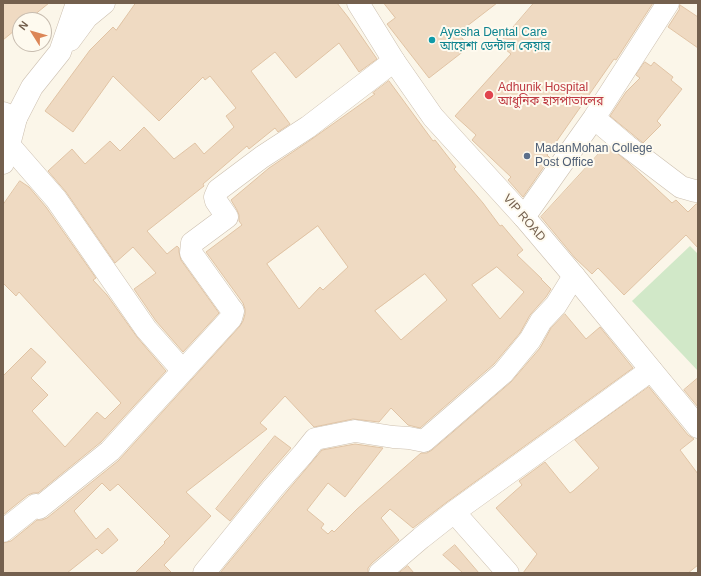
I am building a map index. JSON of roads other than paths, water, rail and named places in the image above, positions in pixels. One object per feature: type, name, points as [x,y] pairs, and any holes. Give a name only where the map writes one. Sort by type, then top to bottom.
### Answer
[{"type":"street","points":[[60,52],[77,3]]},
{"type":"street","points":[[104,3],[87,17],[10,116],[6,154],[56,199],[146,329],[183,371]]},
{"type":"street","name":"VIP ROAD","points":[[358,3],[394,61],[433,117],[524,217],[698,427]]},
{"type":"street","points":[[524,217],[594,118],[668,3]]},
{"type":"street","points":[[3,532],[36,505],[38,508],[110,451],[231,318],[232,311],[229,306],[191,252],[192,243],[227,217],[216,201],[215,197],[218,190],[262,157],[308,127],[394,61]]},
{"type":"street","points":[[594,118],[627,146],[681,187],[695,191],[698,190]]},
{"type":"street","points":[[204,573],[315,439],[355,431],[424,441],[503,373],[530,340],[541,321],[556,305],[574,276]]},
{"type":"street","points":[[380,573],[454,512],[651,370]]},
{"type":"street","points":[[454,512],[508,573]]},
{"type":"place","name":"Ayesha Dental Care আয়েশা ডেন্টাল কেয়ার","points":[[432,40]]},
{"type":"place","name":"Adhunik Hospital আধুনিক হাসপাতালের","points":[[489,95]]},
{"type":"place","name":"MadanMohan College Post Office","points":[[527,156]]}]
